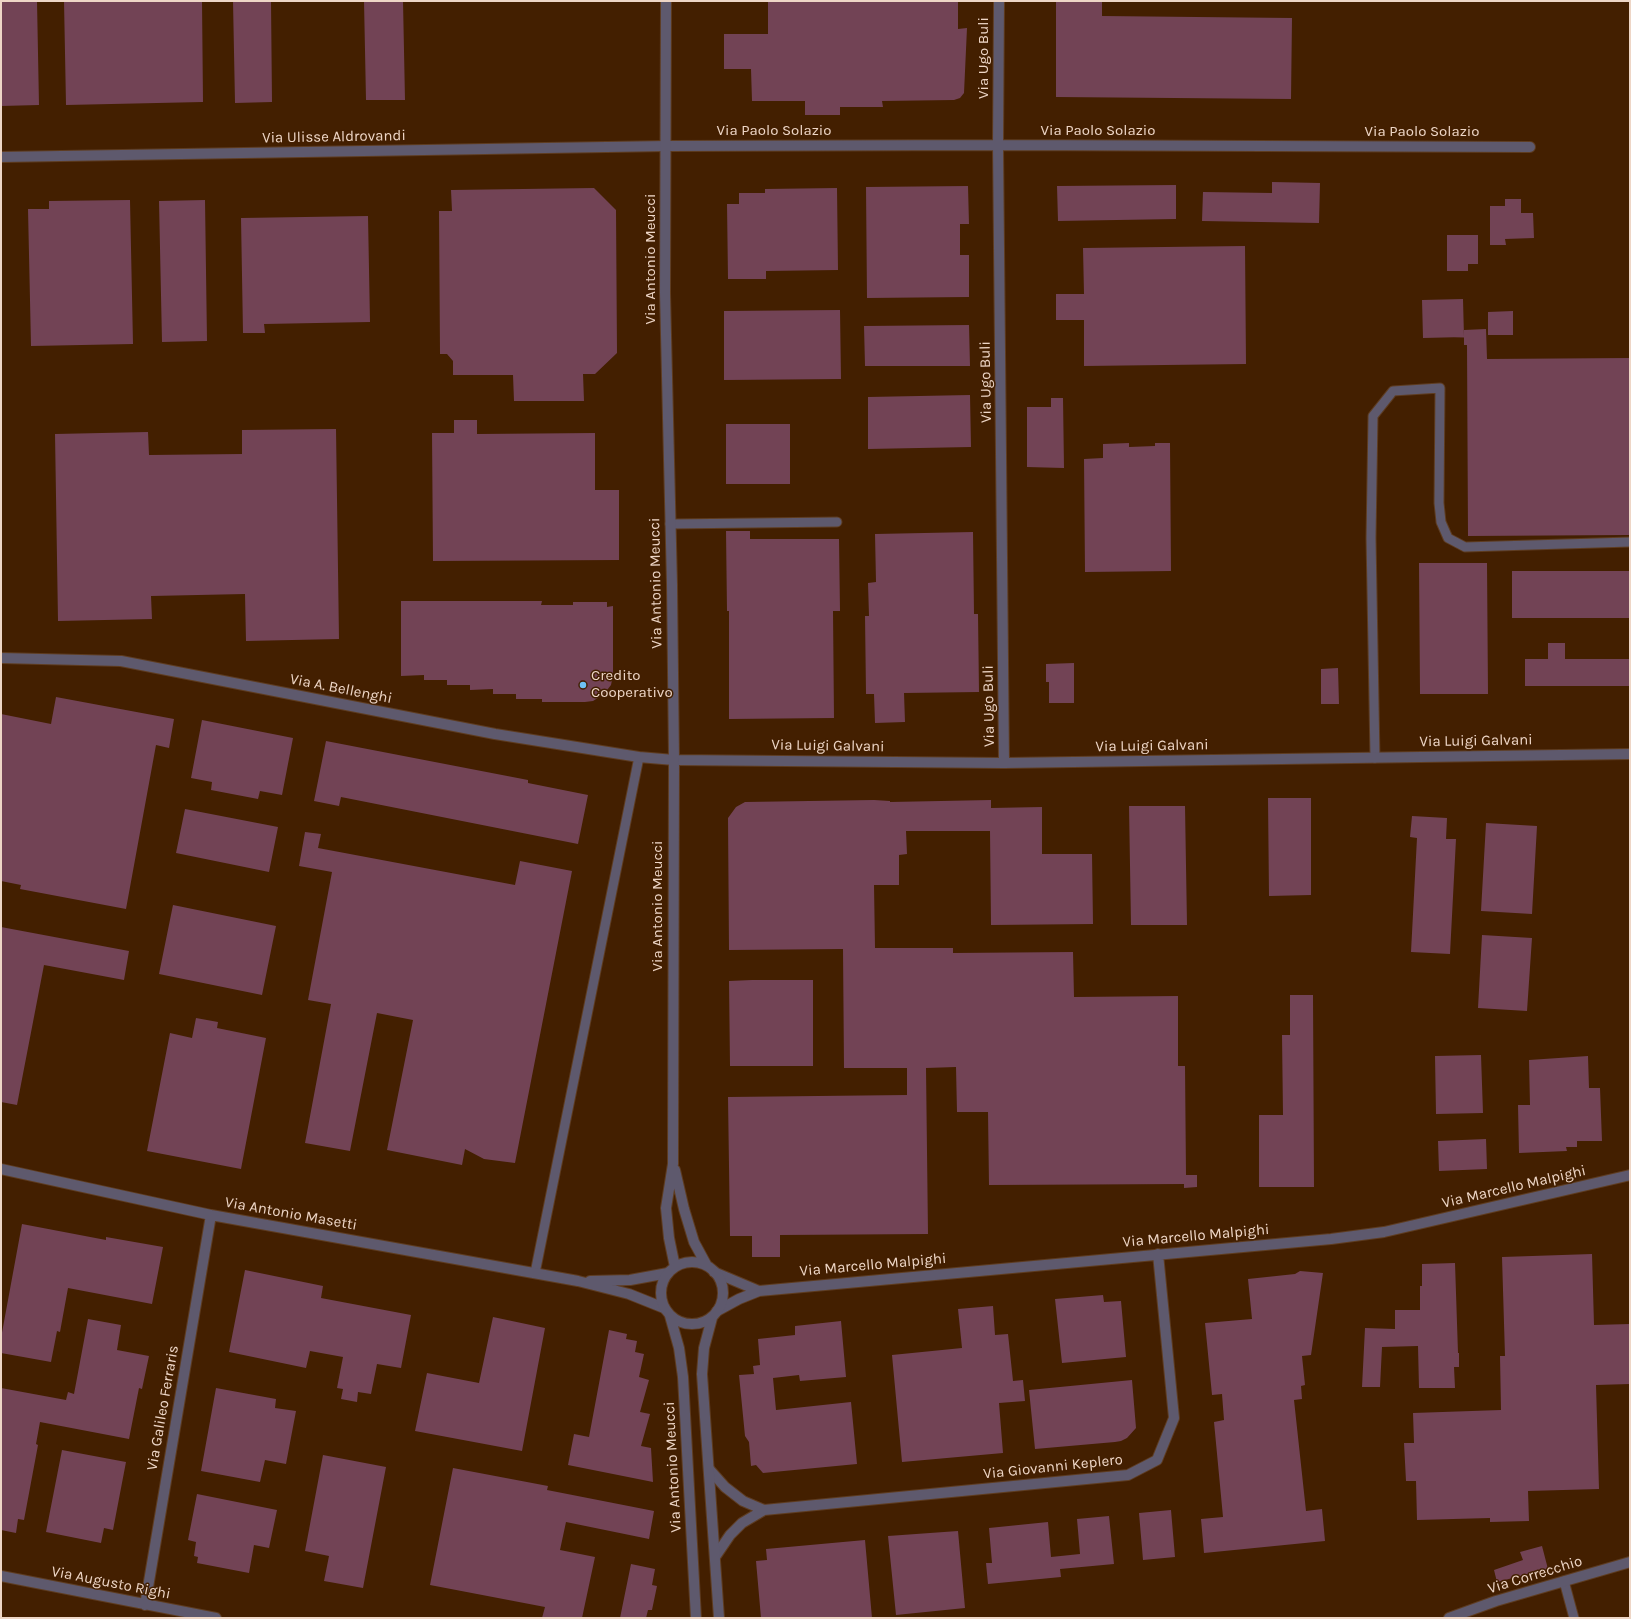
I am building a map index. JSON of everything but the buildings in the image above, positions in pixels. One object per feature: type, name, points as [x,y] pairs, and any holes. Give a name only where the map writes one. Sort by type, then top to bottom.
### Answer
[{"type":"street","name":"Via Antonio Meucci","points":[[666,1],[667,146],[665,293],[674,760],[673,1164],[666,1208],[672,1270]]},
{"type":"street","name":"Via Ugo Buli","points":[[999,1],[998,145],[1004,763]]},
{"type":"street","name":"Via Paolo Solazio","points":[[667,146],[998,145],[1530,147]]},
{"type":"street","name":"Via Ulisse Aldrovandi","points":[[1,157],[667,146]]},
{"type":"street","name":"Via A. Bellenghi","points":[[1,658],[121,661],[495,734],[639,757],[674,760]]},
{"type":"street","name":"Via Luigi Galvani","points":[[674,760],[1004,763],[1630,754]]},
{"type":"street","name":"Via Antonio Meucci","points":[[673,1164],[694,1242],[711,1269]]},
{"type":"street","name":"Via Antonio Masetti","points":[[1,1169],[211,1216],[578,1281],[629,1294],[664,1308]]},
{"type":"street","name":"Via Marcello Malpighi","points":[[714,1314],[739,1299],[759,1291],[1384,1232],[1630,1175]]},
{"type":"street","name":"Via Galileo Ferraris","points":[[145,1605],[211,1216]]},
{"type":"street","name":"Via Giovanni Keplero","points":[[715,1557],[730,1535],[742,1524],[764,1510],[1128,1475],[1157,1460],[1174,1418],[1158,1254]]},
{"type":"street","points":[[693,1262],[711,1269],[722,1284],[723,1293],[722,1303],[714,1314],[704,1322],[686,1324],[670,1316],[664,1308],[661,1299],[661,1290],[663,1281],[672,1270],[684,1263],[693,1262]]},
{"type":"street","name":"Via Marcello Malpighi","points":[[711,1269],[736,1282],[759,1291]]},
{"type":"street","name":"Via Antonio Masetti","points":[[578,1281],[630,1280],[672,1270]]},
{"type":"street","points":[[714,1314],[704,1348],[702,1374],[719,1618]]},
{"type":"street","name":"Via Antonio Meucci","points":[[670,1316],[679,1348],[683,1377],[696,1618]]},
{"type":"street","name":"Via Giovanni Keplero","points":[[709,1469],[725,1487],[743,1501],[764,1510]]},
{"type":"street","name":"Via Correcchio","points":[[1449,1618],[1496,1601],[1630,1562]]},
{"type":"street","name":"Via Augusto Righi","points":[[1,1576],[216,1618]]},
{"type":"lane","points":[[1375,758],[1371,538],[1373,416],[1393,391],[1440,388],[1438,503],[1441,522],[1448,538],[1465,547],[1630,542]]},
{"type":"lane","points":[[670,524],[837,522]]},
{"type":"lane","points":[[535,1273],[639,757]]},
{"type":"lane","points":[[1564,1581],[1574,1618]]},
{"type":"place","name":"Credito Cooperativo","points":[[583,685]]}]
